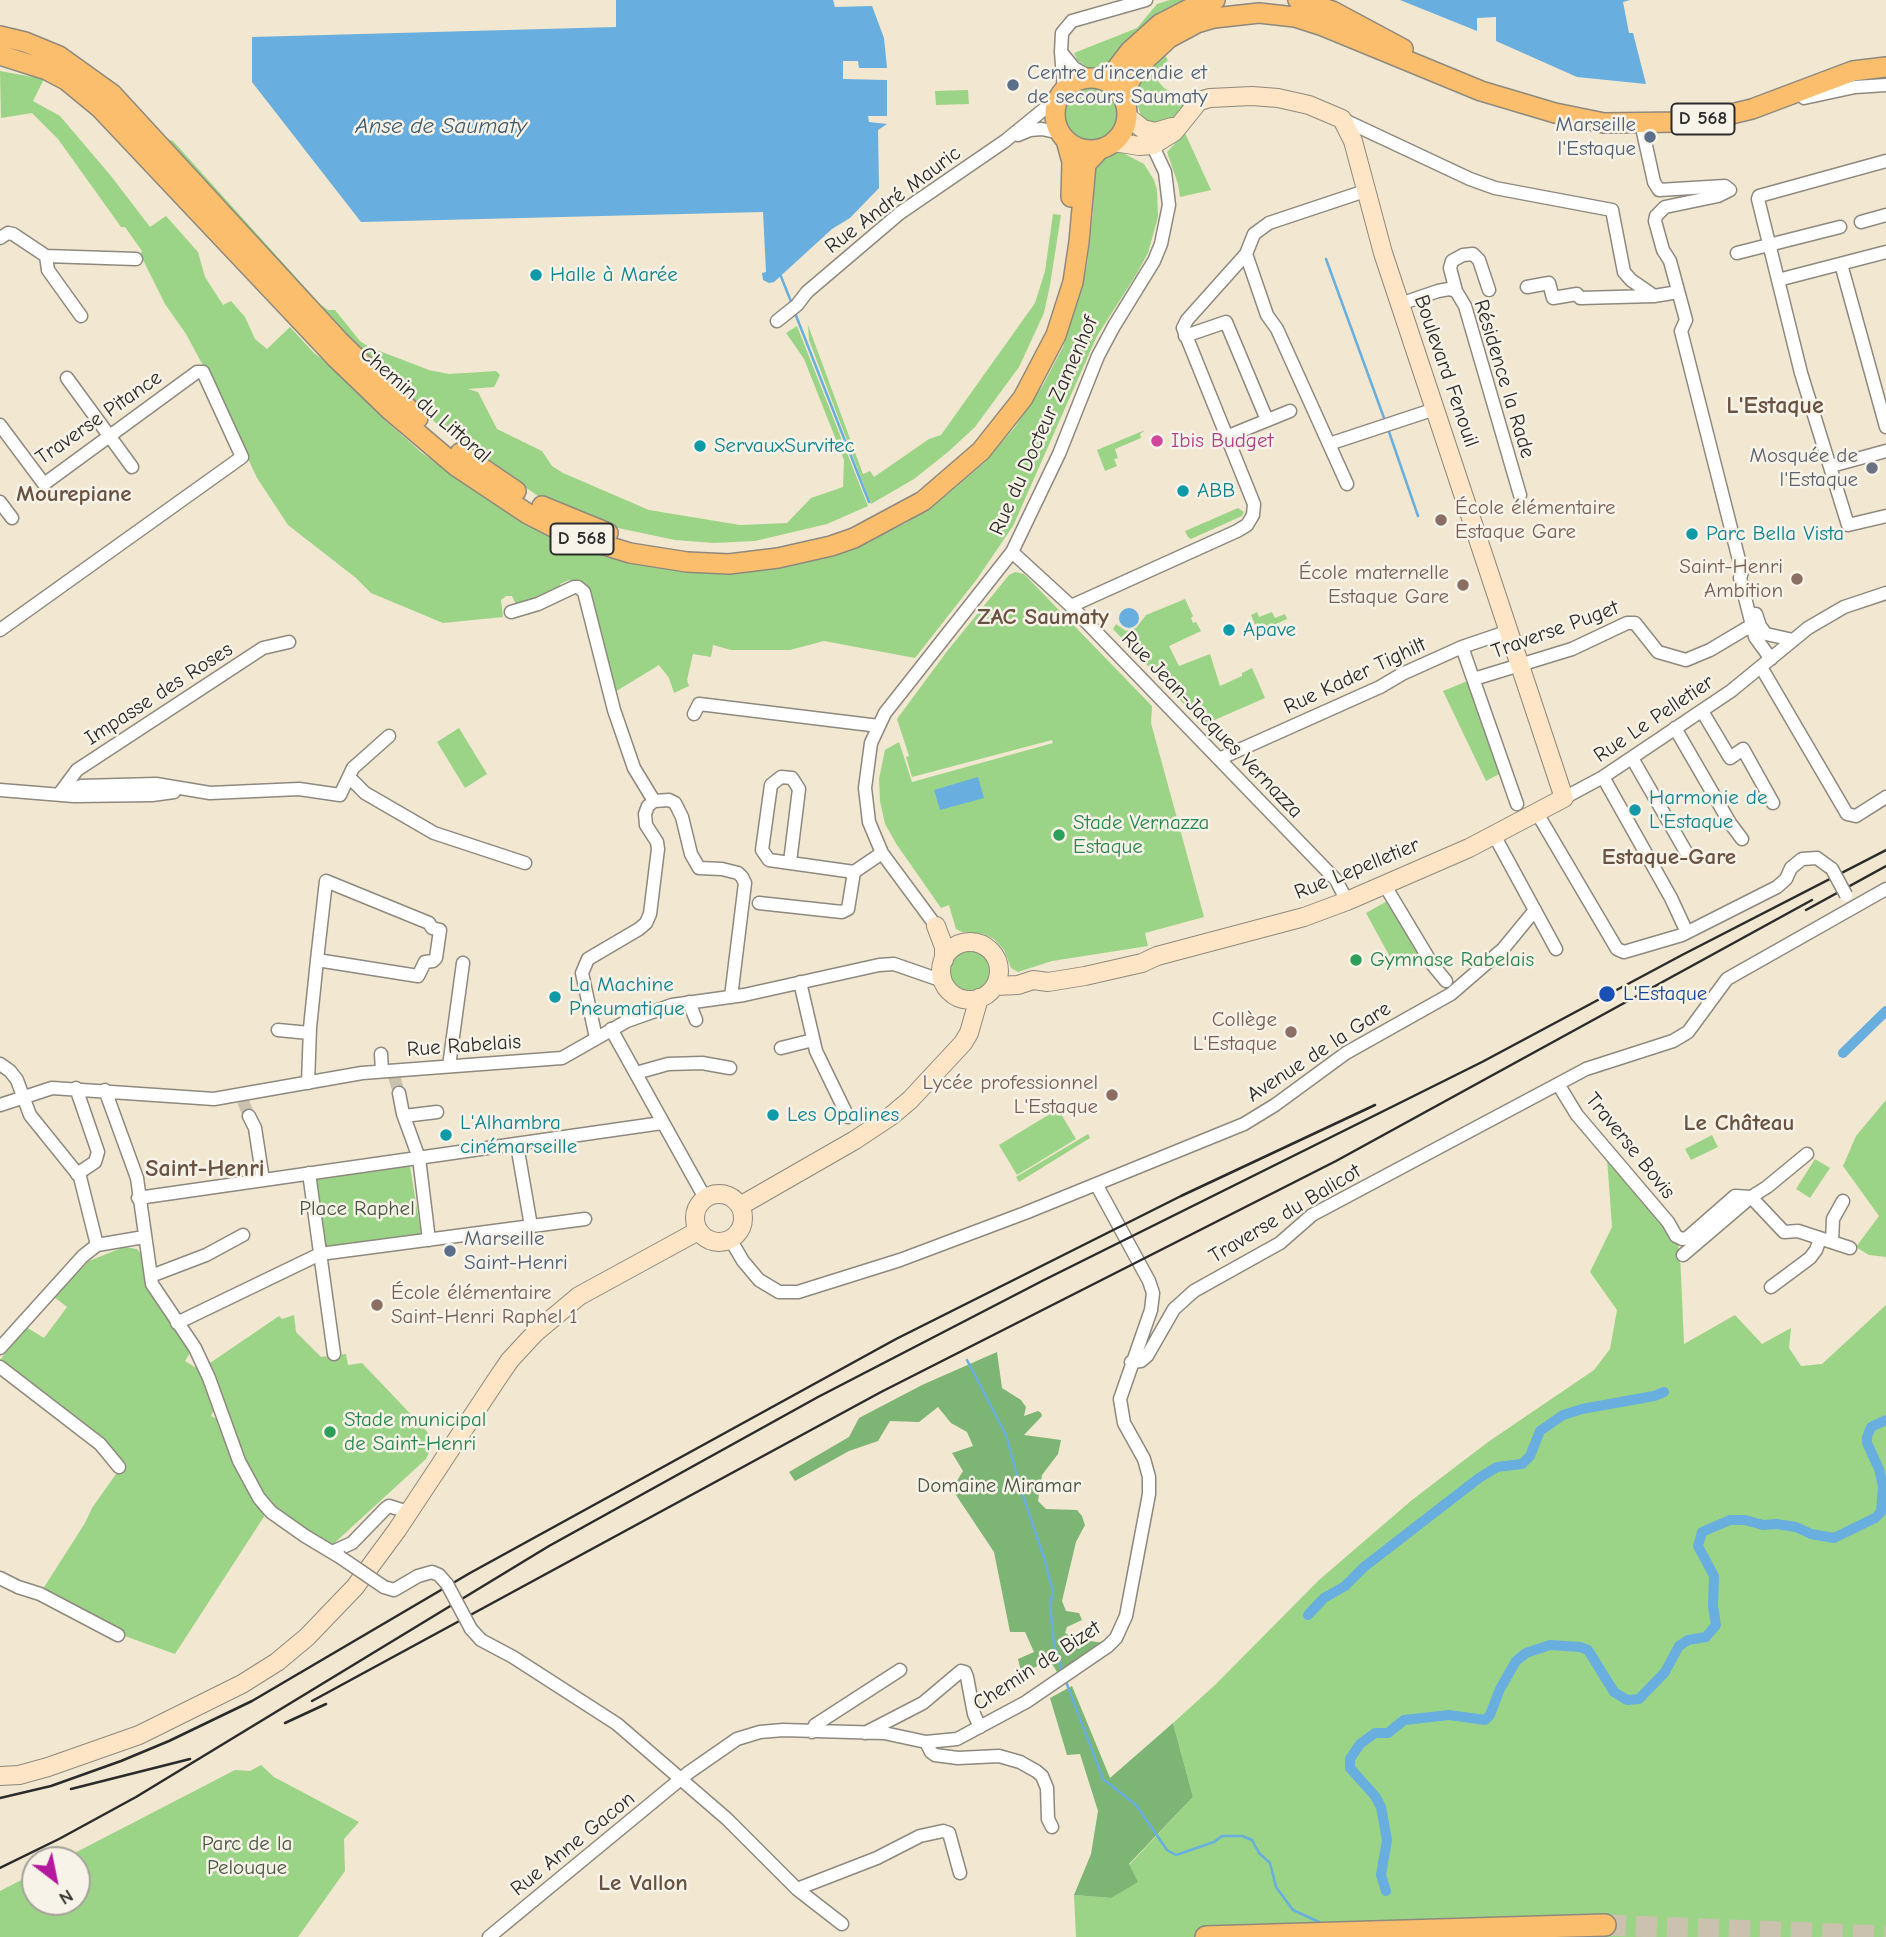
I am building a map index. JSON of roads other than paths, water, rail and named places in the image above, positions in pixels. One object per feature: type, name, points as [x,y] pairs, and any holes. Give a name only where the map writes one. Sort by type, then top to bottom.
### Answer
[{"type":"highway","points":[[1206,1937],[1605,1925]]},
{"type":"main road","points":[[1061,93],[1075,81],[1098,79],[1160,24],[1214,0]]},
{"type":"main road","name":"D 568","points":[[1298,0],[1332,11],[1364,26],[1403,49],[1432,71]]},
{"type":"main road","name":"D 568","points":[[1123,96],[1130,79],[1142,63],[1169,38],[1197,23],[1238,14],[1280,14],[1295,17],[1481,90],[1555,113],[1604,123],[1641,119],[1679,122],[1752,109],[1769,98],[1868,60],[1886,57]]},
{"type":"main road","name":"Chemin du Littoral","points":[[0,36],[25,42],[59,56],[112,94],[339,341],[443,439],[509,486],[563,517],[611,534],[670,548],[717,551],[750,550],[827,535],[872,515],[907,496],[955,460],[1003,407],[1027,369],[1060,283],[1072,185],[1072,162],[1056,121],[1055,109],[1061,93]]},
{"type":"main road","name":"Chemin du Littoral","points":[[0,55],[36,66],[66,80],[100,108],[337,358],[390,411],[464,472],[528,514],[565,533],[630,553],[687,562],[750,562],[831,546],[878,527],[923,501],[972,460],[1011,416],[1037,375],[1056,335],[1073,282],[1086,164],[1124,131],[1141,134]]},
{"type":"main road","name":"D 568","points":[[1769,98],[1853,71],[1886,67]]},
{"type":"main road","points":[[1098,79],[1123,96],[1141,134]]},
{"type":"main road","points":[[1063,136],[1076,147],[1088,150],[1107,146]]},
{"type":"street","points":[[1061,93],[1062,33],[1072,21],[1146,0]]},
{"type":"street","name":"Chemin du Littoral","points":[[0,42],[25,42]]},
{"type":"street","points":[[1061,52],[1074,68],[1098,79]]},
{"type":"street","points":[[1769,98],[1783,103],[1831,91],[1886,85]]},
{"type":"street","name":"Rue André Mauric","points":[[774,318],[900,214],[1005,141],[1061,93]]},
{"type":"street","points":[[1107,146],[1141,134],[1164,131],[1184,119],[1199,101],[1252,96],[1309,105],[1495,188],[1612,210],[1624,272],[1654,296]]},
{"type":"street","name":"Boulevard Fenouil","points":[[1342,119],[1353,141],[1383,253],[1564,798]]},
{"type":"street","points":[[1641,119],[1655,187],[1659,191],[1725,186],[1730,190],[1718,196],[1665,207],[1655,220],[1663,250],[1670,261],[1686,320],[1681,331],[1742,572],[1740,578],[1757,643],[1846,814],[1856,816],[1886,797]]},
{"type":"street","name":"Rue André Mauric","points":[[1005,141],[1030,130],[1042,129],[1063,136]]},
{"type":"street","name":"Rue du Docteur Zamenhof","points":[[943,968],[944,947],[936,926],[882,853],[869,822],[865,788],[871,743],[885,713],[1012,552],[1059,454],[1098,356],[1154,261],[1166,224],[1167,184],[1141,134]]},
{"type":"street","points":[[1886,161],[1759,196],[1770,251],[1805,386],[1848,526],[1886,516]]},
{"type":"street","points":[[1071,606],[1247,525],[1253,515],[1254,504],[1183,328],[1187,320],[1246,254],[1254,234],[1269,223],[1368,190]]},
{"type":"street","points":[[1861,222],[1886,215]]},
{"type":"street","points":[[1737,253],[1840,227]]},
{"type":"street","points":[[0,239],[8,233],[13,234],[46,256],[136,258]]},
{"type":"street","points":[[1778,281],[1886,252]]},
{"type":"street","points":[[1246,254],[1266,315],[1277,329],[1347,484]]},
{"type":"street","points":[[1456,291],[1450,268],[1452,261],[1463,255],[1473,254],[1479,260],[1489,290]]},
{"type":"street","points":[[46,256],[48,270],[81,316]]},
{"type":"street","points":[[1841,264],[1886,427]]},
{"type":"street","points":[[1527,287],[1549,283],[1553,298],[1577,295],[1580,298],[1654,296],[1678,292]]},
{"type":"street","name":"Résidence la Rade","points":[[1400,304],[1438,291],[1456,291],[1465,306],[1520,495]]},
{"type":"street","points":[[1185,336],[1226,322],[1267,420]]},
{"type":"street","name":"Traverse Pitance","points":[[0,425],[44,484],[197,372],[203,372],[242,457],[0,629]]},
{"type":"street","points":[[68,378],[132,467]]},
{"type":"street","points":[[1329,444],[1436,409]]},
{"type":"street","points":[[1226,437],[1290,411]]},
{"type":"street","points":[[1831,466],[1886,451]]},
{"type":"street","points":[[0,502],[12,518]]},
{"type":"street","name":"Rue Jean-Jacques Vernazza","points":[[1012,552],[1071,606],[1336,880],[1347,901]]},
{"type":"street","points":[[1742,572],[1747,576],[1763,631],[1771,636],[1793,640]]},
{"type":"street","points":[[512,612],[538,604],[573,587],[584,592],[614,710],[634,768],[654,801]]},
{"type":"street","name":"Rue Le Pelletier","points":[[1564,798],[1632,758],[1702,710],[1793,640],[1844,607],[1886,593]]},
{"type":"street","name":"Traverse Puget","points":[[1474,679],[1572,649],[1627,624],[1635,623],[1658,652],[1686,660],[1710,650],[1752,625]]},
{"type":"street","name":"Rue Kader Tighilt","points":[[1219,760],[1462,647],[1509,631]]},
{"type":"street","name":"Impasse des Roses","points":[[60,793],[77,770],[263,648],[289,642]]},
{"type":"street","points":[[1462,647],[1517,804]]},
{"type":"street","points":[[694,714],[699,704],[879,726]]},
{"type":"street","points":[[1702,710],[1730,758],[1743,749],[1773,803]]},
{"type":"street","points":[[1675,728],[1742,839]]},
{"type":"street","points":[[0,790],[60,793],[81,786],[156,785],[210,793],[299,789],[340,795],[354,768],[389,736]]},
{"type":"street","points":[[1632,758],[1686,852]]},
{"type":"street","points":[[349,777],[365,793],[434,833],[525,863]]},
{"type":"street","points":[[790,862],[799,789],[792,778],[780,777],[771,785],[762,850],[769,860],[854,872],[882,853]]},
{"type":"street","points":[[1602,777],[1684,926]]},
{"type":"street","name":"Rue Lepelletier","points":[[997,978],[1018,985],[1085,976],[1142,963],[1157,956],[1304,917],[1347,901],[1494,835],[1564,798]]},
{"type":"street","points":[[596,1038],[582,973],[588,959],[639,929],[650,914],[658,849],[657,842],[646,825],[645,814],[654,801],[669,800],[675,803],[682,817],[691,854],[699,868],[738,873],[745,883],[731,997]]},
{"type":"street","points":[[1536,813],[1620,951],[1629,952],[1682,935],[1764,894],[1782,883],[1791,868],[1802,859],[1818,858],[1832,869],[1852,908]]},
{"type":"street","points":[[1494,835],[1556,949]]},
{"type":"street","points":[[759,903],[842,912],[848,909],[854,872]]},
{"type":"street","points":[[308,1083],[309,1032],[317,960],[326,881],[440,930],[436,958],[425,962],[418,976],[317,960]]},
{"type":"street","points":[[1384,884],[1432,964],[1446,981]]},
{"type":"street","name":"Traverse Bovis","points":[[1751,1197],[1735,1196],[1687,1238],[1676,1236],[1668,1222],[1577,1115],[1558,1084],[1586,1069],[1673,1041],[1688,1032],[1727,979],[1886,889]]},
{"type":"street","name":"Avenue de la Gare","points":[[730,1239],[759,1280],[779,1292],[798,1292],[900,1261],[1244,1124],[1275,1105],[1346,1053],[1451,994],[1503,949],[1535,910]]},
{"type":"street","name":"Rue du Docteur Zamenhof","points":[[936,926],[967,942]]},
{"type":"street","points":[[967,942],[986,947],[995,957],[997,978],[988,994],[970,998],[947,989],[943,968],[950,950],[967,942]]},
{"type":"street","points":[[449,1066],[463,963]]},
{"type":"street","name":"Rue Rabelais","points":[[0,1105],[52,1088],[214,1099],[242,1098],[308,1083],[389,1072],[562,1058],[611,1029],[663,1008],[731,997],[879,965],[894,964],[919,972],[943,968]]},
{"type":"street","points":[[800,982],[813,1040],[848,1116]]},
{"type":"street","points":[[740,1206],[853,1141],[910,1100],[958,1049],[969,1033],[972,1020],[970,998]]},
{"type":"street","points":[[689,1002],[696,1020]]},
{"type":"street","points":[[611,1029],[705,1198]]},
{"type":"street","points":[[278,1030],[309,1032]]},
{"type":"street","points":[[781,1048],[813,1040]]},
{"type":"street","points":[[381,1054],[389,1072]]},
{"type":"street","points":[[636,1073],[668,1063],[702,1063],[730,1068]]},
{"type":"street","points":[[0,1064],[10,1071],[30,1115],[77,1174],[84,1187],[97,1245]]},
{"type":"street","name":"Traverse du Balicot","points":[[1131,1362],[1141,1361],[1147,1356],[1174,1308],[1194,1292],[1280,1243],[1312,1216],[1558,1084]]},
{"type":"street","points":[[76,1088],[97,1152],[95,1162],[77,1174]]},
{"type":"street","points":[[105,1090],[137,1178],[152,1284],[195,1348],[209,1378],[239,1461],[259,1498],[271,1512],[384,1587],[394,1590],[418,1576],[432,1572],[439,1574],[471,1629],[481,1640],[513,1657],[617,1724],[727,1819],[797,1889],[842,1924]]},
{"type":"street","points":[[399,1093],[419,1158],[429,1240]]},
{"type":"street","points":[[404,1116],[437,1112]]},
{"type":"street","points":[[249,1116],[255,1128],[264,1180]]},
{"type":"street","points":[[138,1198],[662,1123]]},
{"type":"street","points":[[517,1145],[531,1226]]},
{"type":"street","points":[[1683,1255],[1807,1154]]},
{"type":"street","points":[[309,1173],[334,1354]]},
{"type":"street","name":"Chemin de Bizet","points":[[680,1779],[737,1739],[771,1731],[884,1733],[926,1742],[957,1739],[1026,1702],[1113,1642],[1121,1631],[1149,1494],[1149,1477],[1147,1465],[1126,1428],[1120,1399],[1151,1310],[1153,1293],[1096,1184]]},
{"type":"street","points":[[728,1195],[740,1206],[743,1221],[741,1228],[730,1239],[716,1242],[698,1231],[696,1210],[705,1198],[728,1195]]},
{"type":"street","points":[[1751,1197],[1784,1232],[1798,1231],[1850,1248]]},
{"type":"street","points":[[1771,1287],[1810,1258],[1826,1241],[1833,1219],[1843,1201]]},
{"type":"street","points":[[177,1323],[320,1254],[585,1219]]},
{"type":"street","points":[[0,1776],[19,1775],[48,1767],[139,1735],[243,1684],[277,1662],[337,1608],[370,1567],[503,1369],[543,1325],[579,1296],[698,1231]]},
{"type":"street","points":[[151,1276],[206,1255],[243,1235]]},
{"type":"street","points":[[0,1348],[83,1256],[97,1245],[144,1237]]},
{"type":"street","points":[[0,1367],[100,1444],[119,1467]]},
{"type":"street","points":[[336,1555],[359,1537],[389,1506],[408,1512]]},
{"type":"street","points":[[0,1578],[40,1594],[118,1635]]},
{"type":"street","points":[[812,1732],[815,1725],[900,1670]]},
{"type":"street","points":[[865,1733],[923,1703],[961,1671],[967,1677],[974,1714],[980,1727]]},
{"type":"street","points":[[926,1742],[930,1752],[935,1755],[958,1758],[999,1756],[1020,1762],[1036,1771],[1042,1776],[1047,1788],[1048,1819],[1052,1827]]},
{"type":"street","name":"Rue Anne Gacon","points":[[489,1937],[680,1779]]},
{"type":"street","points":[[797,1889],[877,1858],[920,1836],[943,1831],[949,1833],[960,1873]]},
{"type":"water","name":"Anse de Saumaty","points":[[616,0],[833,0],[835,7],[872,6],[884,38],[887,68],[859,68],[858,61],[843,61],[843,79],[887,80],[887,116],[868,116],[869,122],[887,124],[878,130],[879,188],[850,218],[832,229],[774,282],[769,283],[763,280],[762,273],[766,272],[763,212],[361,222],[252,82],[252,37],[616,27]]},
{"type":"water","points":[[1400,0],[1630,0],[1623,2],[1629,33],[1633,33],[1646,84],[1577,77],[1496,41],[1496,17],[1477,18],[1477,31]]},
{"type":"water","points":[[1129,608],[1136,611],[1139,618],[1136,625],[1129,628],[1122,625],[1119,618],[1122,611]]},
{"type":"water","points":[[978,777],[984,798],[940,810],[934,790]]},
{"type":"waterway","points":[[1326,259],[1384,418]]},
{"type":"waterway","points":[[780,274],[792,304]]},
{"type":"waterway","points":[[795,313],[869,502]]},
{"type":"waterway","points":[[1388,429],[1418,516]]},
{"type":"waterway","points":[[1843,1053],[1886,1011]]},
{"type":"waterway","points":[[967,1360],[1006,1435],[1044,1558],[1053,1591],[1050,1605],[1054,1644],[1063,1673]]},
{"type":"waterway","points":[[1308,1615],[1324,1598],[1345,1586],[1364,1567],[1479,1478],[1497,1467],[1522,1464],[1530,1456],[1540,1431],[1563,1415],[1664,1392]]},
{"type":"waterway","points":[[1386,1891],[1381,1875],[1387,1840],[1381,1807],[1375,1796],[1350,1768],[1350,1759],[1360,1744],[1375,1733],[1388,1733],[1404,1720],[1449,1715],[1485,1720],[1490,1715],[1500,1689],[1516,1661],[1526,1653],[1550,1645],[1588,1650],[1614,1692],[1627,1700],[1639,1699],[1665,1672],[1679,1646],[1688,1640],[1706,1637],[1716,1625],[1713,1606],[1714,1576],[1698,1546],[1702,1532],[1730,1520],[1745,1520],[1763,1525],[1796,1527],[1811,1534],[1834,1538],[1875,1518],[1881,1512],[1883,1486],[1867,1437],[1871,1427],[1886,1420]]},
{"type":"waterway","points":[[1065,1679],[1103,1779],[1136,1805],[1167,1850],[1176,1855],[1214,1842],[1222,1836],[1242,1836],[1252,1840],[1259,1853],[1270,1863],[1276,1887],[1293,1910],[1319,1922]]},
{"type":"tunnel","points":[[394,1076],[399,1093]]},
{"type":"tunnel","points":[[243,1101],[249,1116]]},
{"type":"tunnel","points":[[1605,1925],[1886,1936]]},
{"type":"railway","points":[[0,1868],[136,1797],[549,1546],[818,1397],[1044,1280],[1482,1062],[1886,850]]},
{"type":"railway","points":[[1806,910],[1886,866]]},
{"type":"railway","points":[[312,1701],[881,1392],[1336,1161],[1812,900]]},
{"type":"railway","points":[[0,1798],[51,1786],[121,1761],[252,1701],[470,1573],[896,1339],[1181,1196],[1375,1105]]},
{"type":"railway","points":[[285,1723],[326,1704]]},
{"type":"railway","points":[[71,1789],[190,1759]]},
{"type":"place","name":"Centre d’incendie et de secours Saumaty","points":[[1013,85]]},
{"type":"place","name":"Marseille l'Estaque","points":[[1650,137]]},
{"type":"place","name":"Halle à Marée","points":[[536,275]]},
{"type":"place","name":"Ibis Budget","points":[[1157,441]]},
{"type":"place","name":"ServauxSurvitec","points":[[700,446]]},
{"type":"place","name":"Mosquée de l'Estaque","points":[[1872,468]]},
{"type":"place","name":"ABB","points":[[1183,491]]},
{"type":"place","name":"École élémentaire Estaque Gare","points":[[1441,520]]},
{"type":"place","name":"Parc Bella Vista","points":[[1692,534]]},
{"type":"place","name":"Saint-Henri Ambition","points":[[1797,579]]},
{"type":"place","name":"École maternelle Estaque Gare","points":[[1463,585]]},
{"type":"place","name":"Apave","points":[[1229,630]]},
{"type":"place","name":"Harmonie de L'Estaque","points":[[1635,810]]},
{"type":"place","name":"Stade Vernazza Estaque","points":[[1059,835]]},
{"type":"place","name":"Gymnase Rabelais","points":[[1356,960]]},
{"type":"place","name":"L'Estaque","points":[[1607,994]]},
{"type":"place","name":"La Machine Pneumatique","points":[[555,997]]},
{"type":"place","name":"Collège L'Estaque","points":[[1291,1032]]},
{"type":"place","name":"Lycée professionnel L'Estaque","points":[[1112,1095]]},
{"type":"place","name":"Les Opalines","points":[[773,1115]]},
{"type":"place","name":"L'Alhambra cinémarseille","points":[[446,1135]]},
{"type":"place","name":"Marseille Saint-Henri","points":[[450,1251]]},
{"type":"place","name":"École élémentaire Saint-Henri Raphel 1","points":[[377,1305]]},
{"type":"place","name":"Stade municipal de Saint-Henri","points":[[330,1432]]},
{"type":"district","name":"L'Estaque","points":[[1775,406]]},
{"type":"district","name":"Mourepiane","points":[[74,494]]},
{"type":"district","name":"ZAC Saumaty","points":[[1043,617]]},
{"type":"district","name":"Estaque-Gare","points":[[1669,857]]},
{"type":"district","name":"Le Château","points":[[1739,1123]]},
{"type":"district","name":"Saint-Henri","points":[[205,1169]]},
{"type":"district","name":"Le Vallon","points":[[643,1883]]},
{"type":"park label","name":"Place Raphel","points":[[357,1209]]},
{"type":"park label","name":"Domaine Miramar","points":[[999,1486]]},
{"type":"park label","name":"Parc de la Pelouque","points":[[247,1856]]}]
